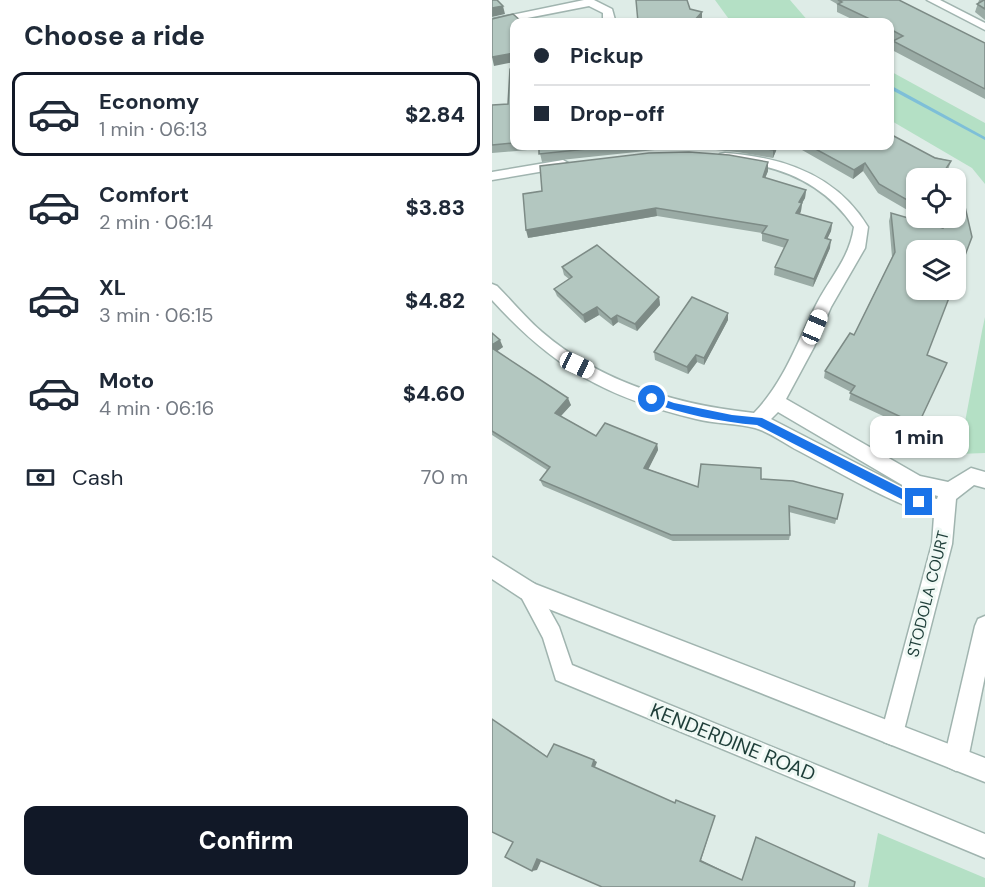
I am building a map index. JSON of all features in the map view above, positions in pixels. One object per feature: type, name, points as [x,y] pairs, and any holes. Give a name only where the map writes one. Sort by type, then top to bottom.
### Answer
[{"type":"street","points":[[932,0],[985,27]]},
{"type":"street","points":[[515,18],[555,11],[589,1],[608,11],[609,18]]},
{"type":"street","points":[[555,11],[561,18]]},
{"type":"street","points":[[492,22],[510,19]]},
{"type":"street","points":[[707,155],[754,159],[811,178],[841,200],[861,227],[858,248],[823,306],[806,347],[776,402],[758,421]]},
{"type":"street","points":[[492,176],[574,163]]},
{"type":"street","points":[[492,290],[538,337],[577,365],[630,391],[673,407],[732,419],[758,421],[910,500],[948,501],[971,476],[985,480]]},
{"type":"street","points":[[776,402],[948,501]]},
{"type":"street","name":"STODOLA COURT","points":[[892,734],[942,544],[948,501]]},
{"type":"street","name":"KENDERDINE ROAD","points":[[492,567],[528,591],[985,770]]},
{"type":"street","name":"KENDERDINE ROAD","points":[[528,591],[552,634],[564,672],[985,846]]},
{"type":"street","points":[[956,759],[985,626]]},
{"type":"green space","points":[[715,0],[790,0],[806,18],[728,18]]},
{"type":"green space","points":[[894,73],[985,123],[985,184],[972,168],[894,122]]},
{"type":"green space","points":[[985,317],[985,453],[959,454],[982,331]]},
{"type":"green space","points":[[878,833],[985,878],[985,887],[868,887]]},
{"type":"water","points":[[894,87],[985,137],[985,140],[894,91]]},
{"type":"building","points":[[492,0],[497,0],[503,6],[492,8]]},
{"type":"building","points":[[636,0],[687,0],[690,9],[702,12],[697,18],[638,18]]},
{"type":"building","points":[[838,0],[899,0],[985,43],[985,89],[894,42],[903,36],[894,31],[894,18],[868,18],[838,4],[842,2]]},
{"type":"building","points":[[985,0],[985,9],[977,4]]},
{"type":"building","points":[[513,14],[518,18],[510,18],[510,54],[492,57],[492,19]]},
{"type":"building","points":[[510,69],[510,143],[492,145],[492,105],[508,104]]},
{"type":"building","points":[[894,136],[935,158],[951,161],[946,168],[906,168],[906,199],[879,184],[865,163],[854,170],[817,150],[894,150]]},
{"type":"building","points":[[539,150],[578,150],[539,154]]},
{"type":"building","points":[[689,152],[729,155],[768,162],[763,177],[806,190],[796,213],[832,223],[825,238],[831,240],[814,279],[775,267],[788,240],[762,233],[767,226],[656,208],[526,230],[523,194],[542,191],[540,166],[649,153]]},
{"type":"building","points":[[966,211],[972,237],[966,253],[966,240],[906,240],[906,300],[948,300],[927,355],[947,363],[918,425],[850,393],[855,386],[825,371],[850,333],[854,335],[895,252],[891,213],[906,217],[906,228],[966,228]]},
{"type":"building","points":[[597,245],[659,297],[635,324],[617,315],[611,319],[597,307],[583,315],[554,289],[572,277],[562,267]]},
{"type":"building","points":[[692,297],[728,313],[704,358],[696,355],[687,367],[654,352]]},
{"type":"building","points":[[492,333],[500,340],[492,345]]},
{"type":"building","points":[[492,348],[568,398],[555,413],[596,436],[605,423],[657,444],[644,468],[698,487],[701,464],[761,468],[761,479],[793,481],[843,494],[837,519],[789,506],[790,535],[671,535],[540,480],[550,467],[492,431]]},
{"type":"building","points":[[492,719],[547,757],[554,744],[594,760],[592,766],[675,803],[676,800],[715,816],[700,861],[742,880],[756,837],[855,882],[854,887],[602,887],[537,859],[532,871],[505,857],[513,842],[492,832]]},
{"type":"route","points":[[652,399],[673,407],[732,419],[758,421],[910,500],[919,502]]}]
